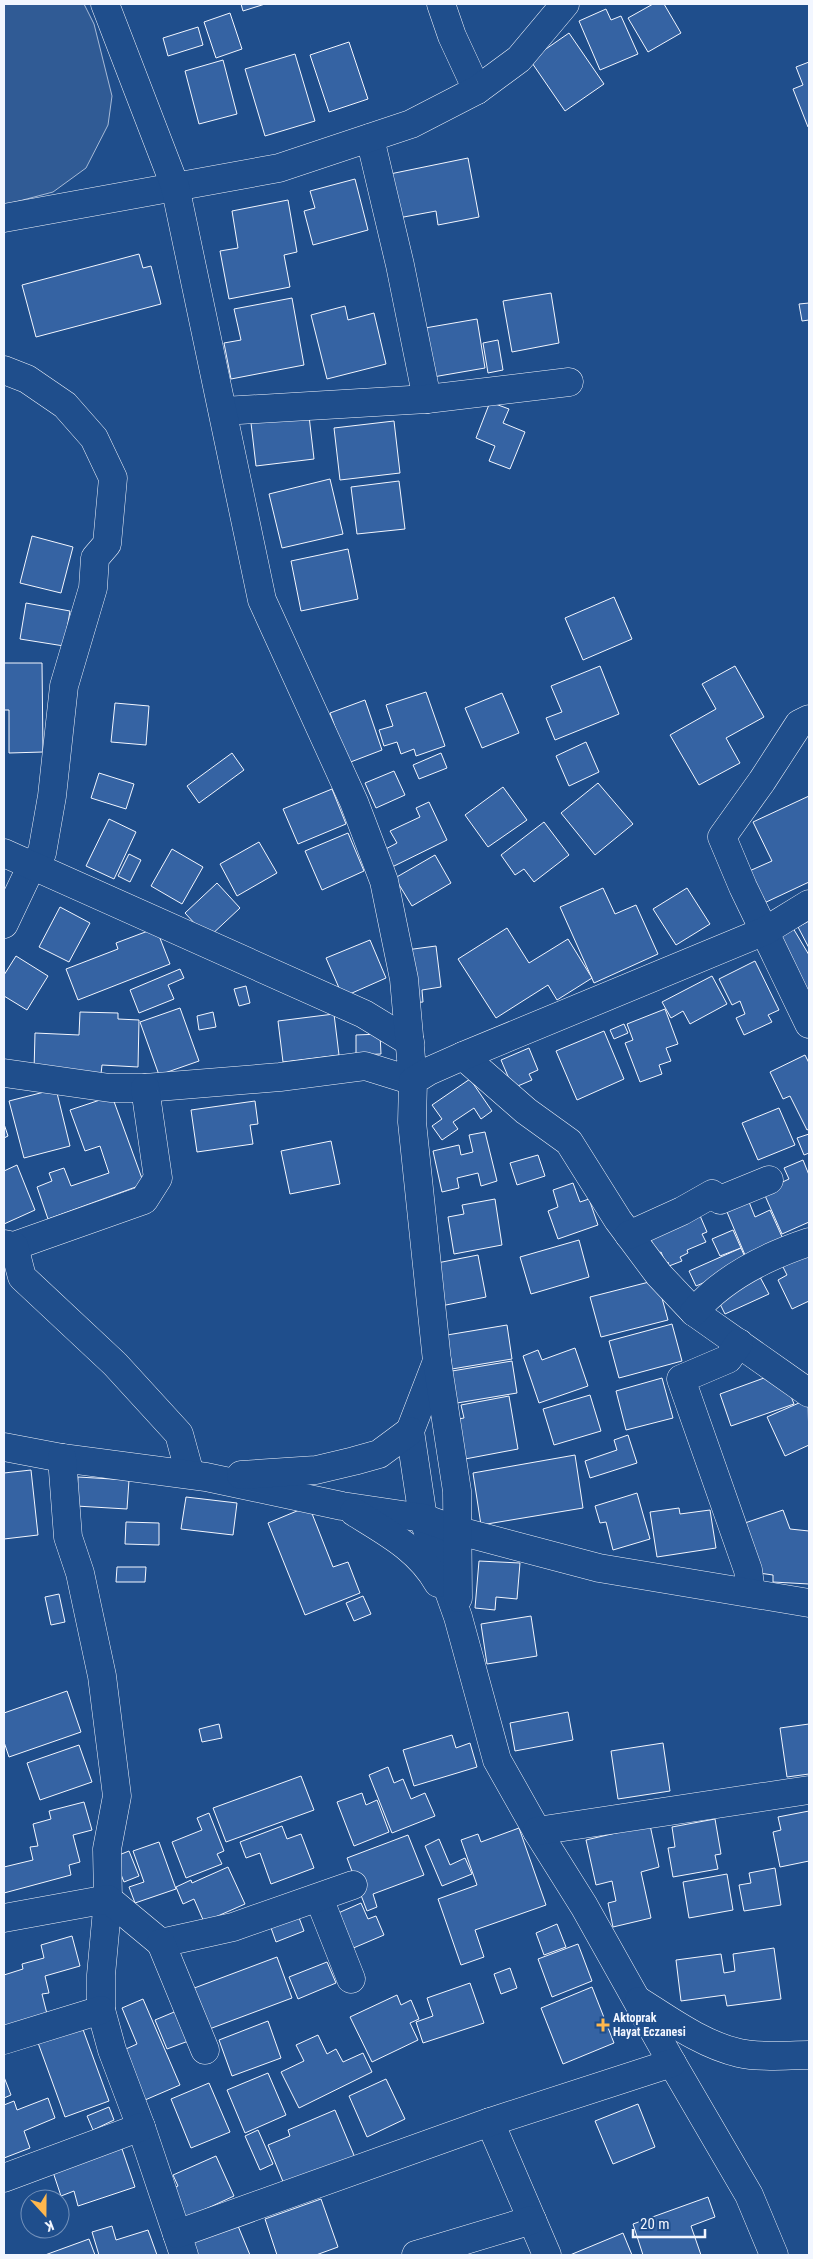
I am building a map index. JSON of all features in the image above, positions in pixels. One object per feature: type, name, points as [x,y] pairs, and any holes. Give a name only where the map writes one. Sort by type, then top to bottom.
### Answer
[{"type":"street","points":[[441,4],[452,36],[477,90]]},
{"type":"street","points":[[4,218],[279,168],[411,124],[477,90],[519,58],[564,4]]},
{"type":"street","points":[[109,8],[175,186],[262,600],[354,802],[384,881],[404,978],[413,1081],[412,1122],[437,1361],[457,1491],[459,1531],[458,1616]]},
{"type":"street","points":[[370,138],[400,265],[427,399]]},
{"type":"street","points":[[4,233],[48,210]]},
{"type":"street","points":[[4,370],[27,379],[65,405],[94,438],[113,478],[107,544],[95,558],[93,588],[64,686],[52,796],[42,853],[32,865],[4,924]]},
{"type":"street","points":[[223,411],[427,399],[569,382]]},
{"type":"street","points":[[809,719],[799,724],[762,781],[722,837],[809,1024]]},
{"type":"street","points":[[4,853],[364,1014],[410,1042]]},
{"type":"street","points":[[4,1073],[110,1088],[145,1088],[280,1077],[365,1066],[413,1081],[429,1071],[463,1056],[765,931],[809,904]]},
{"type":"street","points":[[463,1056],[526,1111],[569,1142],[629,1235],[659,1274],[694,1312],[809,1393]]},
{"type":"street","points":[[145,1088],[158,1178],[144,1200],[9,1245],[22,1277],[115,1364],[179,1434],[198,1476]]},
{"type":"street","points":[[629,1235],[682,1211],[712,1194],[720,1200],[769,1180]]},
{"type":"street","points":[[694,1312],[707,1297],[746,1270],[809,1242]]},
{"type":"street","points":[[739,1343],[728,1359],[681,1379],[748,1570],[751,1592]]},
{"type":"street","points":[[437,1361],[410,1431],[423,1518],[458,1616],[497,1760],[537,1831],[584,1906],[749,2195],[774,2255]]},
{"type":"street","points":[[198,1476],[316,1470],[379,1454],[410,1431]]},
{"type":"street","points":[[4,1447],[62,1458],[198,1476],[342,1506],[423,1518],[459,1531],[599,1568],[809,1603]]},
{"type":"street","points":[[62,1458],[68,1536],[80,1573],[102,1676],[117,1796],[107,1849],[108,1898],[100,1975],[101,2010],[112,2050],[141,2127],[180,2245],[490,2122],[672,2063]]},
{"type":"street","points":[[342,1506],[400,1540],[420,1558],[434,1575],[458,1616]]},
{"type":"street","points":[[537,1831],[796,1790],[809,1790]]},
{"type":"street","points":[[161,1944],[233,1927],[353,1885]]},
{"type":"street","points":[[4,1918],[108,1898]]},
{"type":"street","points":[[108,1898],[161,1944],[205,2050]]},
{"type":"street","points":[[319,1898],[351,1979]]},
{"type":"street","points":[[635,1998],[675,2024],[711,2042],[739,2053],[809,2055]]},
{"type":"street","points":[[4,2040],[101,2010]]},
{"type":"street","points":[[490,2122],[547,2255]]},
{"type":"street","points":[[4,2178],[141,2127]]},
{"type":"street","points":[[416,2255],[532,2220]]},
{"type":"shaded area","points":[[4,4],[84,4],[94,24],[112,96],[108,125],[86,168],[53,192],[4,205]]},
{"type":"building","points":[[241,4],[265,4],[243,11]]},
{"type":"building","points":[[653,4],[664,4],[681,33],[648,52],[628,18]]},
{"type":"building","points":[[606,9],[611,20],[621,16],[638,54],[600,70],[579,21]]},
{"type":"building","points":[[230,13],[242,49],[216,58],[204,22]]},
{"type":"building","points":[[198,27],[203,45],[168,56],[163,38]]},
{"type":"building","points":[[569,33],[604,84],[565,111],[530,60]]},
{"type":"building","points":[[349,42],[368,99],[329,112],[310,55]]},
{"type":"building","points":[[295,54],[315,121],[265,136],[245,69]]},
{"type":"building","points":[[223,60],[237,114],[199,124],[185,71]]},
{"type":"building","points":[[809,62],[808,127],[793,89],[803,85],[796,67]]},
{"type":"building","points":[[468,158],[479,217],[438,225],[436,211],[393,219],[385,175]]},
{"type":"building","points":[[355,179],[368,230],[313,245],[304,211],[315,208],[310,191]]},
{"type":"building","points":[[288,200],[297,252],[284,255],[290,287],[229,299],[220,251],[238,248],[232,211]]},
{"type":"building","points":[[139,254],[143,268],[151,266],[161,304],[36,337],[22,285]]},
{"type":"building","points":[[551,293],[559,343],[512,352],[503,301]]},
{"type":"building","points":[[292,298],[304,365],[231,379],[224,343],[241,340],[234,309]]},
{"type":"building","points":[[809,303],[809,320],[802,321],[799,304]]},
{"type":"building","points":[[345,306],[348,320],[374,313],[386,364],[327,379],[311,315]]},
{"type":"building","points":[[477,319],[485,368],[433,377],[425,328]]},
{"type":"building","points":[[498,340],[503,370],[488,373],[483,343]]},
{"type":"building","points":[[490,402],[509,409],[503,423],[525,432],[510,469],[489,461],[495,446],[476,438]]},
{"type":"building","points":[[309,416],[314,459],[256,466],[251,423]]},
{"type":"building","points":[[394,421],[400,473],[340,480],[334,428]]},
{"type":"building","points":[[330,479],[343,534],[282,548],[269,494]]},
{"type":"building","points":[[399,481],[405,529],[357,534],[351,487]]},
{"type":"building","points":[[32,536],[73,547],[61,593],[20,583]]},
{"type":"building","points":[[348,549],[358,599],[301,611],[291,561]]},
{"type":"building","points":[[614,597],[632,639],[583,660],[565,618]]},
{"type":"building","points":[[26,603],[70,611],[64,646],[20,639]]},
{"type":"building","points":[[4,663],[42,663],[43,752],[9,753],[9,710],[4,710]]},
{"type":"building","points":[[600,666],[619,714],[555,740],[546,718],[562,712],[551,686]]},
{"type":"building","points":[[735,666],[764,717],[726,738],[740,763],[699,785],[670,735],[716,709],[702,684]]},
{"type":"building","points":[[426,692],[445,746],[416,756],[414,749],[401,754],[397,742],[384,746],[379,730],[393,726],[386,705]]},
{"type":"building","points":[[502,693],[519,733],[482,748],[465,708]]},
{"type":"building","points":[[365,700],[382,750],[348,763],[330,713]]},
{"type":"building","points":[[115,703],[149,706],[146,745],[111,742]]},
{"type":"building","points":[[586,742],[599,772],[569,786],[556,756]]},
{"type":"building","points":[[232,753],[244,770],[199,803],[187,786]]},
{"type":"building","points":[[441,753],[447,768],[419,779],[413,765]]},
{"type":"building","points":[[394,771],[405,795],[376,808],[365,783]]},
{"type":"building","points":[[99,773],[134,784],[126,809],[91,798]]},
{"type":"building","points":[[598,783],[633,824],[595,855],[561,813]]},
{"type":"building","points":[[503,787],[527,820],[488,847],[465,815]]},
{"type":"building","points":[[332,789],[346,824],[298,844],[283,809]]},
{"type":"building","points":[[809,796],[809,882],[762,904],[747,872],[772,861],[753,822]]},
{"type":"building","points":[[429,802],[447,840],[388,869],[380,852],[397,843],[390,831],[420,817],[416,808]]},
{"type":"building","points":[[109,819],[136,832],[114,879],[86,866]]},
{"type":"building","points":[[544,822],[569,855],[534,882],[524,869],[515,875],[501,855]]},
{"type":"building","points":[[348,833],[364,871],[322,890],[305,851]]},
{"type":"building","points":[[259,842],[277,873],[237,896],[220,864]]},
{"type":"building","points":[[172,849],[203,867],[182,904],[151,886]]},
{"type":"building","points":[[129,854],[141,860],[130,882],[118,876]]},
{"type":"building","points":[[435,855],[451,883],[412,906],[395,878]]},
{"type":"building","points":[[217,883],[240,908],[208,938],[185,913]]},
{"type":"building","points":[[603,888],[615,914],[636,905],[658,954],[594,983],[560,907]]},
{"type":"building","points":[[687,888],[710,924],[676,945],[653,909]]},
{"type":"building","points":[[60,907],[90,923],[69,962],[39,947]]},
{"type":"building","points":[[809,921],[809,948],[798,927]]},
{"type":"building","points":[[156,928],[170,964],[78,1000],[66,969],[118,949],[116,943]]},
{"type":"building","points":[[507,928],[529,963],[568,939],[592,978],[557,1000],[548,985],[496,1018],[458,959]]},
{"type":"building","points":[[793,928],[809,955],[809,993],[772,940]]},
{"type":"building","points":[[370,940],[386,978],[343,997],[326,958]]},
{"type":"building","points":[[436,946],[441,987],[422,990],[423,1002],[412,1003],[406,950]]},
{"type":"building","points":[[16,956],[48,976],[27,1010],[4,996],[4,975]]},
{"type":"building","points":[[755,961],[779,1010],[768,1015],[772,1022],[744,1035],[736,1018],[745,1014],[740,1001],[732,1005],[719,979]]},
{"type":"building","points":[[180,969],[184,978],[168,985],[174,999],[139,1013],[130,990]]},
{"type":"building","points":[[712,976],[727,1004],[690,1024],[683,1011],[671,1018],[662,1002]]},
{"type":"building","points":[[246,986],[250,1003],[239,1006],[234,989]]},
{"type":"building","points":[[180,1008],[199,1061],[159,1075],[140,1022]]},
{"type":"building","points":[[665,1009],[678,1044],[666,1048],[671,1061],[659,1065],[662,1074],[640,1082],[625,1043],[633,1040],[627,1024]]},
{"type":"building","points":[[80,1012],[118,1013],[118,1019],[139,1020],[138,1067],[102,1065],[101,1074],[34,1072],[35,1033],[79,1035]]},
{"type":"building","points":[[213,1012],[216,1027],[199,1030],[197,1016]]},
{"type":"building","points":[[334,1014],[339,1055],[283,1062],[278,1021]]},
{"type":"building","points":[[624,1024],[628,1033],[614,1039],[610,1030]]},
{"type":"building","points":[[604,1031],[624,1079],[577,1100],[556,1051]]},
{"type":"building","points":[[380,1034],[381,1054],[356,1055],[356,1035]]},
{"type":"building","points":[[529,1048],[538,1070],[529,1074],[532,1080],[513,1088],[501,1060]]},
{"type":"building","points":[[805,1055],[809,1063],[809,1129],[807,1130],[790,1096],[783,1099],[770,1072]]},
{"type":"building","points":[[470,1079],[492,1111],[481,1119],[474,1108],[453,1122],[458,1129],[442,1140],[432,1126],[442,1119],[432,1105]]},
{"type":"building","points":[[56,1089],[70,1146],[24,1158],[9,1101]]},
{"type":"building","points":[[112,1096],[144,1184],[48,1219],[37,1187],[52,1181],[49,1173],[64,1168],[71,1186],[109,1173],[100,1146],[85,1151],[70,1110]]},
{"type":"building","points":[[255,1101],[258,1124],[250,1125],[253,1144],[197,1152],[191,1110]]},
{"type":"building","points":[[779,1108],[795,1145],[758,1160],[742,1123]]},
{"type":"building","points":[[4,1124],[8,1136],[4,1138]]},
{"type":"building","points":[[485,1132],[497,1181],[481,1186],[478,1173],[457,1178],[459,1188],[442,1192],[433,1151],[459,1145],[461,1155],[473,1152],[469,1135]]},
{"type":"building","points":[[809,1134],[809,1153],[804,1155],[797,1138]]},
{"type":"building","points":[[331,1141],[340,1184],[290,1194],[281,1151]]},
{"type":"building","points":[[538,1155],[545,1176],[517,1185],[510,1163]]},
{"type":"building","points":[[803,1160],[809,1175],[809,1222],[782,1234],[763,1191],[789,1179],[784,1168]]},
{"type":"building","points":[[17,1165],[35,1210],[4,1224],[4,1171]]},
{"type":"building","points":[[573,1183],[580,1202],[589,1199],[598,1225],[558,1239],[548,1211],[558,1207],[553,1190]]},
{"type":"building","points":[[495,1199],[502,1245],[454,1254],[448,1217],[464,1214],[462,1205]]},
{"type":"building","points":[[749,1202],[755,1217],[770,1210],[783,1239],[745,1255],[727,1212]]},
{"type":"building","points":[[698,1211],[707,1232],[702,1234],[706,1242],[687,1250],[688,1253],[680,1257],[682,1261],[669,1266],[668,1262],[666,1264],[661,1252],[657,1254],[648,1233]]},
{"type":"building","points":[[733,1230],[741,1248],[720,1256],[712,1239]]},
{"type":"building","points":[[579,1240],[589,1277],[531,1294],[520,1257]]},
{"type":"building","points":[[741,1248],[748,1264],[696,1286],[689,1271]]},
{"type":"building","points":[[809,1250],[809,1301],[792,1309],[778,1280],[787,1275],[781,1263]]},
{"type":"building","points":[[478,1255],[486,1297],[441,1306],[432,1264]]},
{"type":"building","points":[[760,1277],[769,1294],[725,1314],[717,1298]]},
{"type":"building","points":[[657,1280],[668,1320],[601,1337],[590,1297]]},
{"type":"building","points":[[672,1324],[682,1361],[619,1378],[609,1341]]},
{"type":"building","points":[[507,1325],[512,1359],[446,1370],[441,1336]]},
{"type":"building","points":[[575,1348],[588,1386],[539,1403],[523,1356],[538,1350],[542,1360]]},
{"type":"building","points":[[512,1361],[517,1393],[451,1404],[446,1372]]},
{"type":"building","points":[[662,1378],[673,1418],[626,1430],[616,1391]]},
{"type":"building","points":[[764,1378],[789,1391],[794,1404],[731,1426],[720,1394]]},
{"type":"building","points":[[590,1395],[601,1431],[554,1445],[543,1409]]},
{"type":"building","points":[[509,1396],[518,1449],[465,1459],[458,1419],[464,1418],[461,1405]]},
{"type":"building","points":[[808,1399],[809,1445],[785,1456],[767,1417]]},
{"type":"building","points":[[628,1435],[637,1463],[590,1478],[585,1461],[617,1450],[614,1440]]},
{"type":"building","points":[[575,1455],[583,1508],[481,1525],[473,1473]]},
{"type":"building","points":[[31,1470],[38,1535],[4,1539],[4,1473]]},
{"type":"building","points":[[78,1477],[129,1480],[127,1509],[76,1506]]},
{"type":"building","points":[[637,1493],[650,1539],[613,1550],[606,1522],[600,1523],[595,1506]]},
{"type":"building","points":[[186,1497],[237,1503],[233,1535],[181,1529]]},
{"type":"building","points":[[309,1506],[333,1567],[348,1562],[360,1593],[305,1615],[268,1523]]},
{"type":"building","points":[[679,1508],[680,1514],[710,1510],[716,1548],[657,1557],[650,1512]]},
{"type":"building","points":[[783,1510],[790,1529],[809,1531],[809,1584],[773,1582],[773,1575],[759,1573],[742,1524]]},
{"type":"building","points":[[126,1522],[159,1523],[159,1545],[125,1544]]},
{"type":"building","points":[[479,1561],[520,1563],[517,1599],[496,1597],[495,1610],[475,1608]]},
{"type":"building","points":[[117,1567],[146,1567],[145,1582],[116,1582]]},
{"type":"building","points":[[59,1594],[65,1622],[51,1625],[45,1597]]},
{"type":"building","points":[[363,1596],[371,1614],[354,1621],[346,1603]]},
{"type":"building","points":[[531,1616],[537,1656],[487,1664],[481,1624]]},
{"type":"building","points":[[67,1691],[81,1732],[9,1757],[4,1742],[4,1713]]},
{"type":"building","points":[[568,1712],[573,1740],[515,1751],[510,1723]]},
{"type":"building","points":[[219,1724],[222,1738],[202,1742],[199,1729]]},
{"type":"building","points":[[809,1724],[809,1774],[787,1777],[780,1728]]},
{"type":"building","points":[[452,1735],[456,1748],[470,1743],[477,1767],[414,1786],[403,1750]]},
{"type":"building","points":[[663,1743],[670,1791],[618,1799],[611,1751]]},
{"type":"building","points":[[79,1745],[92,1782],[40,1800],[27,1763]]},
{"type":"building","points":[[388,1767],[394,1783],[403,1779],[411,1799],[425,1793],[435,1816],[392,1833],[369,1775]]},
{"type":"building","points":[[301,1776],[314,1810],[226,1842],[213,1808]]},
{"type":"building","points":[[362,1793],[366,1805],[377,1800],[389,1832],[354,1846],[337,1802]]},
{"type":"building","points":[[84,1802],[92,1830],[73,1835],[80,1862],[69,1865],[71,1875],[4,1893],[4,1867],[33,1860],[30,1847],[38,1846],[33,1824],[51,1819],[49,1811]]},
{"type":"building","points":[[809,1811],[809,1861],[780,1867],[773,1832],[781,1830],[778,1817]]},
{"type":"building","points":[[209,1813],[224,1851],[217,1854],[222,1864],[186,1878],[172,1842],[202,1830],[197,1818]]},
{"type":"building","points":[[715,1819],[721,1854],[715,1855],[718,1869],[673,1877],[668,1848],[675,1847],[672,1827]]},
{"type":"building","points":[[650,1825],[659,1867],[641,1872],[651,1918],[613,1927],[608,1903],[616,1901],[612,1881],[596,1885],[586,1840]]},
{"type":"building","points":[[282,1826],[287,1839],[301,1834],[314,1868],[271,1884],[260,1853],[246,1858],[240,1842]]},
{"type":"building","points":[[519,1828],[546,1905],[475,1930],[484,1957],[461,1965],[438,1899],[477,1885],[461,1840],[478,1834],[481,1842]]},
{"type":"building","points":[[408,1835],[424,1875],[373,1894],[377,1907],[367,1911],[347,1858]]},
{"type":"building","points":[[439,1839],[450,1865],[465,1858],[472,1874],[442,1886],[425,1846]]},
{"type":"building","points":[[159,1842],[176,1889],[135,1903],[129,1887],[144,1882],[133,1851]]},
{"type":"building","points":[[129,1851],[139,1876],[124,1882],[114,1857]]},
{"type":"building","points":[[228,1867],[245,1904],[204,1922],[194,1899],[183,1904],[176,1887],[191,1880],[192,1883]]},
{"type":"building","points":[[775,1868],[781,1905],[744,1911],[739,1885],[751,1883],[749,1873]]},
{"type":"building","points":[[727,1874],[733,1910],[689,1918],[683,1882]]},
{"type":"building","points":[[361,1903],[368,1919],[376,1916],[384,1935],[351,1949],[336,1914]]},
{"type":"building","points":[[298,1915],[304,1931],[276,1942],[270,1925]]},
{"type":"building","points":[[557,1924],[566,1947],[544,1955],[536,1933]]},
{"type":"building","points":[[72,1936],[80,1966],[45,1976],[49,1993],[42,1994],[47,2014],[4,2026],[4,1975],[23,1969],[22,1964],[44,1958],[41,1945]]},
{"type":"building","points":[[578,1944],[592,1981],[552,1997],[538,1959]]},
{"type":"building","points":[[774,1948],[781,1999],[727,2006],[725,1995],[681,2001],[676,1960],[721,1954],[724,1973],[735,1971],[733,1954]]},
{"type":"building","points":[[277,1957],[292,1998],[204,2031],[189,1990]]},
{"type":"building","points":[[327,1962],[336,1983],[298,1999],[289,1977]]},
{"type":"building","points":[[510,1968],[517,1988],[501,1994],[494,1974]]},
{"type":"building","points":[[470,1983],[484,2023],[423,2043],[416,2022],[433,2016],[427,1998]]},
{"type":"building","points":[[592,1987],[614,2043],[563,2064],[541,2008]]},
{"type":"building","points":[[397,1995],[401,2005],[411,2000],[419,2019],[410,2023],[418,2040],[372,2062],[350,2017]]},
{"type":"building","points":[[143,1999],[180,2085],[138,2103],[117,2053],[137,2044],[122,2008]]},
{"type":"building","points":[[179,2010],[191,2040],[167,2049],[155,2020]]},
{"type":"building","points":[[268,2021],[281,2058],[232,2076],[219,2040]]},
{"type":"building","points":[[81,2024],[109,2101],[65,2117],[37,2040]]},
{"type":"building","points":[[318,2035],[327,2054],[336,2049],[343,2062],[363,2053],[372,2072],[299,2108],[281,2072],[304,2061],[296,2045]]},
{"type":"building","points":[[268,2073],[286,2115],[245,2133],[227,2090]]},
{"type":"building","points":[[4,2077],[11,2095],[4,2098]]},
{"type":"building","points":[[386,2079],[405,2119],[367,2137],[349,2096]]},
{"type":"building","points":[[209,2083],[230,2132],[191,2148],[171,2099]]},
{"type":"building","points":[[48,2098],[55,2118],[24,2131],[30,2148],[4,2158],[4,2105],[14,2101],[17,2110]]},
{"type":"building","points":[[638,2104],[655,2147],[613,2164],[595,2121]]},
{"type":"building","points":[[109,2107],[114,2120],[93,2130],[87,2116]]},
{"type":"building","points":[[335,2110],[356,2160],[286,2189],[268,2145],[290,2136],[288,2130]]},
{"type":"building","points":[[258,2130],[273,2164],[260,2170],[245,2136]]},
{"type":"building","points":[[120,2143],[135,2187],[78,2206],[74,2191],[70,2193],[70,2189],[59,2189],[51,2166]]},
{"type":"building","points":[[216,2156],[234,2196],[184,2219],[171,2189],[178,2186],[173,2175]]},
{"type":"building","points":[[708,2197],[715,2217],[691,2226],[701,2255],[643,2255],[633,2224]]},
{"type":"building","points":[[321,2199],[338,2247],[316,2255],[277,2255],[265,2219]]},
{"type":"building","points":[[236,2221],[250,2255],[195,2255],[189,2241]]},
{"type":"building","points":[[112,2226],[116,2240],[148,2230],[157,2255],[99,2255],[92,2232]]},
{"type":"building","points":[[623,2233],[632,2255],[570,2255]]},
{"type":"building","points":[[89,2239],[95,2255],[45,2255]]},
{"type":"place","name":"Aktoprak Hayat Eczanesi","points":[[603,2025]]}]
